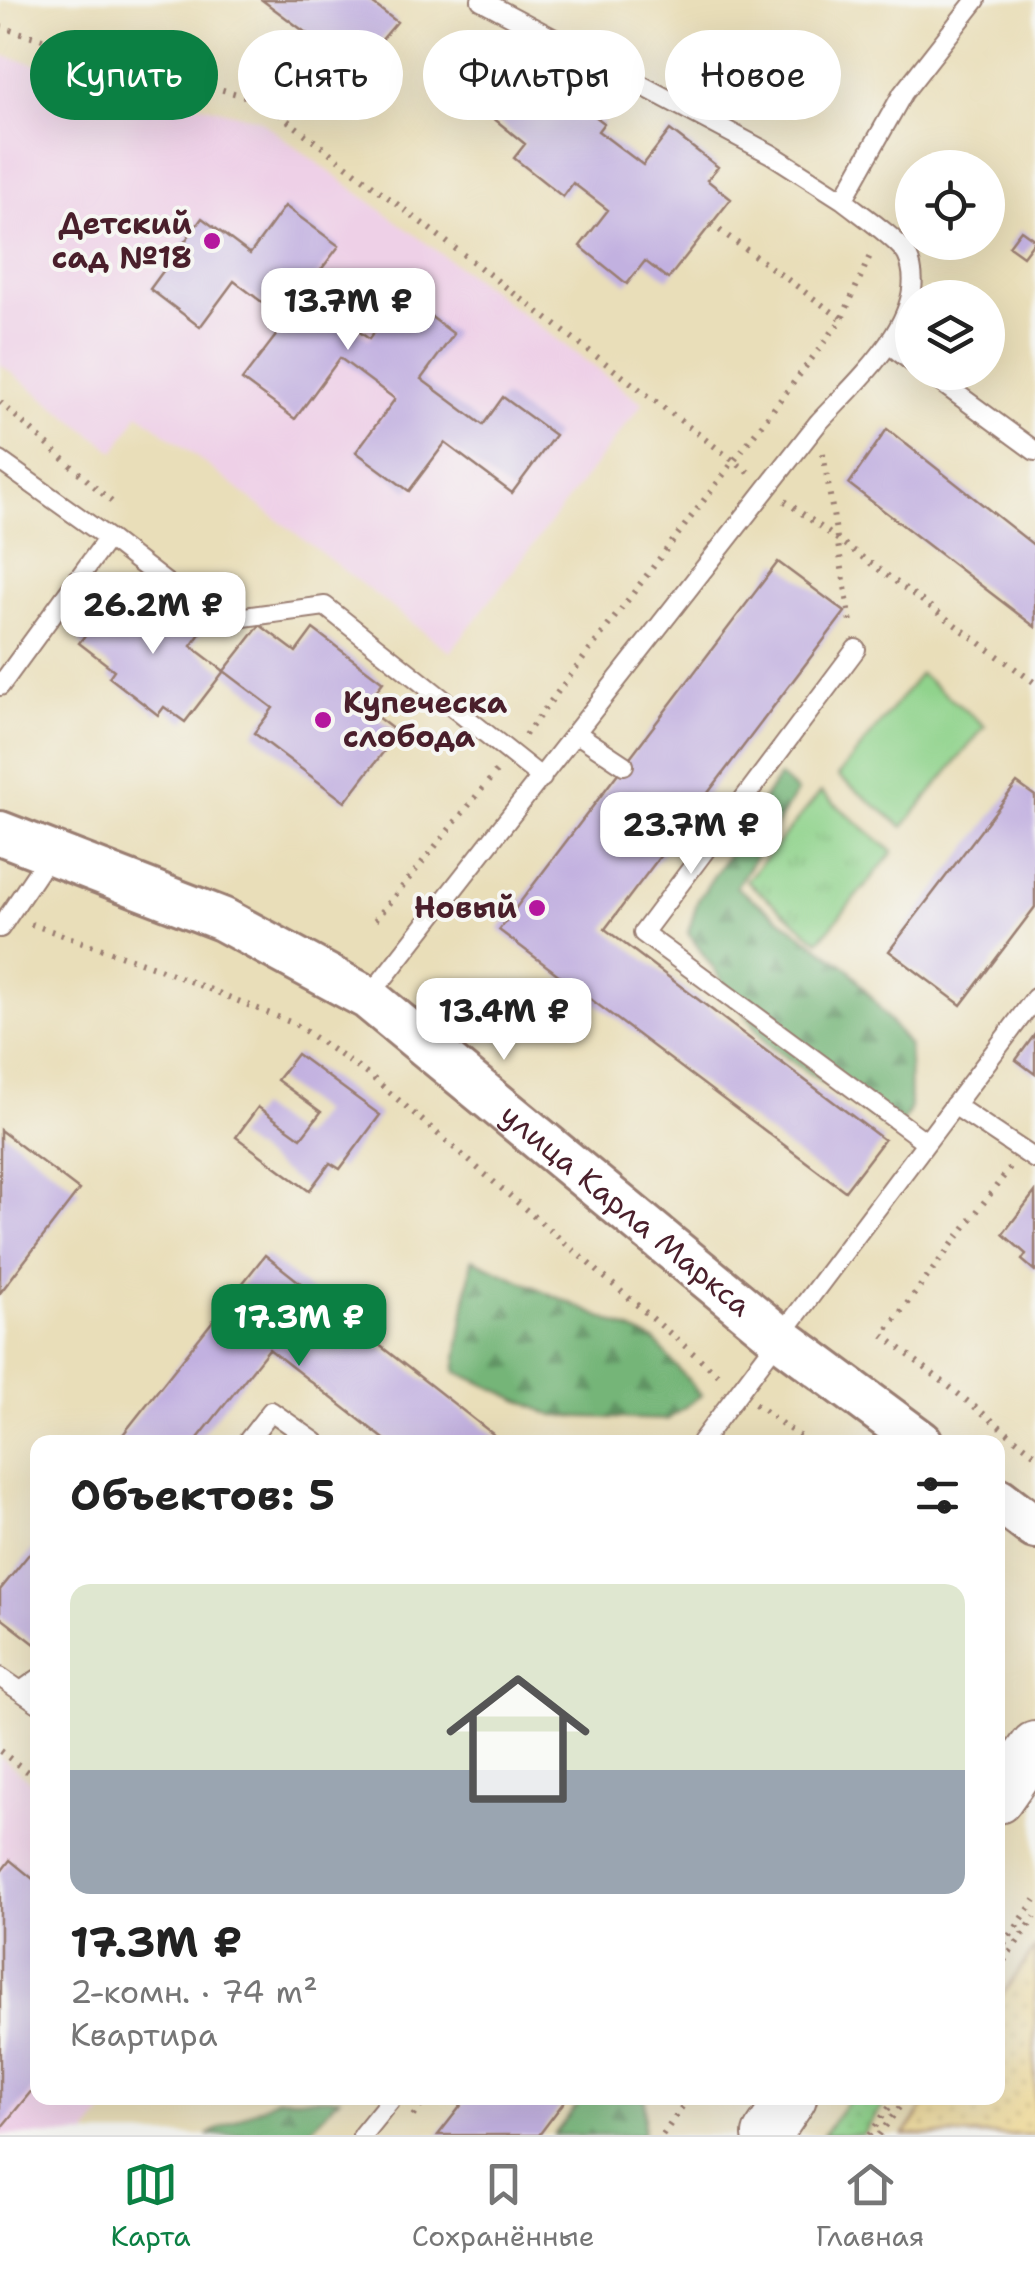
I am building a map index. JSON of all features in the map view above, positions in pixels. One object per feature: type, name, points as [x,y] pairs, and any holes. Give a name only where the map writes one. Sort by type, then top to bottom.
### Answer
[{"type":"main road","points":[[1005,1789],[1035,1746]]},
{"type":"main road","points":[[766,2135],[787,2105]]},
{"type":"street","name":"улица Карла Маркса","points":[[0,833],[222,919],[368,998],[778,1336],[912,1435]]},
{"type":"street","points":[[1005,1504],[1035,1527]]},
{"type":"lane","points":[[368,998],[818,423],[888,344],[907,314],[911,272],[906,253],[843,200],[771,154],[482,0]]},
{"type":"lane","points":[[843,200],[903,92],[976,0]]},
{"type":"lane","points":[[888,344],[895,349]]},
{"type":"lane","points":[[952,390],[1035,451]]},
{"type":"lane","points":[[0,461],[216,622],[325,606],[542,778]]},
{"type":"lane","points":[[0,686],[108,538]]},
{"type":"lane","points":[[856,650],[643,933],[926,1142]]},
{"type":"lane","points":[[576,733],[624,766]]},
{"type":"lane","points":[[692,816],[715,837]]},
{"type":"lane","points":[[4,922],[50,853]]},
{"type":"lane","points":[[706,1435],[1035,998]]},
{"type":"lane","points":[[954,1105],[1029,1155]]},
{"type":"lane","points":[[252,1435],[271,1411],[305,1435]]},
{"type":"lane","points":[[0,1677],[30,1698]]},
{"type":"lane","points":[[20,1691],[30,1685]]},
{"type":"lane","points":[[362,2135],[386,2105]]},
{"type":"path","points":[[0,26],[262,100],[734,458],[767,488],[1035,683]]},
{"type":"path","points":[[711,224],[842,319]]},
{"type":"path","points":[[375,920],[510,754],[842,319],[881,232]]},
{"type":"path","points":[[0,402],[113,503]]},
{"type":"path","points":[[818,423],[856,650]]},
{"type":"path","points":[[4,922],[148,964],[295,1024],[374,1079],[738,1392],[796,1435]]},
{"type":"path","points":[[1029,1155],[882,1335],[1035,1454]]},
{"type":"path","points":[[0,1752],[30,1774]]},
{"type":"path","points":[[1005,1943],[1035,1900]]},
{"type":"path","points":[[1005,1959],[1035,1916]]},
{"type":"path","points":[[663,2135],[683,2105]]},
{"type":"path","points":[[869,2135],[891,2105]]},
{"type":"path","points":[[879,2135],[901,2105]]},
{"type":"shaded area","name":"Детский сад №18","points":[[0,55],[30,62],[30,120],[218,120],[218,109],[238,114],[238,120],[259,120],[643,403],[450,652],[139,413],[115,452],[0,364]]},
{"type":"shaded area","points":[[0,1757],[30,1781],[30,2105],[109,2105],[87,2135],[0,2135]]},
{"type":"green space","points":[[920,674],[985,726],[903,827],[838,776]]},
{"type":"green space","points":[[779,776],[797,792],[736,887],[849,969],[909,1046],[910,1110],[896,1134],[767,1044],[688,933],[698,900]]},
{"type":"green space","points":[[821,792],[893,852],[819,941],[746,881]]},
{"type":"green space","points":[[472,1259],[655,1341],[701,1395],[667,1420],[554,1416],[455,1371]]},
{"type":"green space","points":[[265,2105],[333,2105],[305,2135],[207,2135]]},
{"type":"green space","points":[[577,2105],[645,2105],[643,2135],[554,2135]]},
{"type":"green space","points":[[845,2105],[884,2105],[862,2135],[823,2135]]},
{"type":"sand","points":[[1035,1948],[1035,2135],[904,2135],[925,2105],[1005,2105],[1005,1991]]},
{"type":"building","points":[[262,0],[368,0],[397,22],[390,30],[302,30]]},
{"type":"building","points":[[496,120],[600,120],[604,123],[598,131],[643,165],[670,130],[718,167],[707,180],[731,199],[668,279],[645,261],[627,284],[580,246],[608,210],[573,183],[563,197],[514,158],[525,144]]},
{"type":"building","points":[[285,206],[339,246],[305,291],[369,339],[402,295],[454,334],[421,379],[483,425],[503,397],[555,435],[512,493],[445,443],[409,491],[356,452],[395,399],[340,358],[295,419],[242,380],[287,321],[234,281],[200,327],[150,289],[202,218],[250,254]]},
{"type":"building","points":[[1021,230],[1035,240],[1023,256],[1009,246]]},
{"type":"building","points":[[887,429],[1035,546],[1035,627],[849,484]]},
{"type":"building","points":[[778,562],[845,612],[605,929],[884,1140],[845,1191],[499,930]]},
{"type":"building","points":[[119,591],[163,625],[175,610],[202,631],[191,646],[224,671],[185,722],[164,707],[158,715],[109,677],[114,670],[79,643]]},
{"type":"building","name":"Купеческа слобода","points":[[260,625],[296,652],[313,629],[383,682],[364,707],[398,733],[345,802],[254,733],[273,708],[224,671]]},
{"type":"building","points":[[1017,783],[1035,796],[1035,907],[961,1005],[889,951]]},
{"type":"building","points":[[1035,1034],[1035,1074],[1016,1060]]},
{"type":"building","points":[[297,1054],[380,1115],[340,1169],[330,1163],[309,1191],[236,1137],[258,1107],[301,1138],[321,1112],[277,1080]]},
{"type":"building","points":[[0,1130],[79,1190],[0,1293]]},
{"type":"building","points":[[1035,1192],[1035,1271],[1022,1260],[1026,1254],[1003,1234]]},
{"type":"building","points":[[265,1255],[494,1435],[379,1435],[269,1349],[201,1435],[123,1435]]},
{"type":"building","points":[[30,1553],[30,1640],[0,1617],[0,1590]]},
{"type":"building","points":[[10,1860],[30,1876],[30,2093],[0,2129],[0,1873]]},
{"type":"building","points":[[462,2105],[562,2105],[539,2135],[438,2135]]},
{"type":"place","name":"Детский сад №18","points":[[212,241]]},
{"type":"place","name":"Купеческа слобода","points":[[323,720]]},
{"type":"place","name":"Новый","points":[[537,908]]}]
